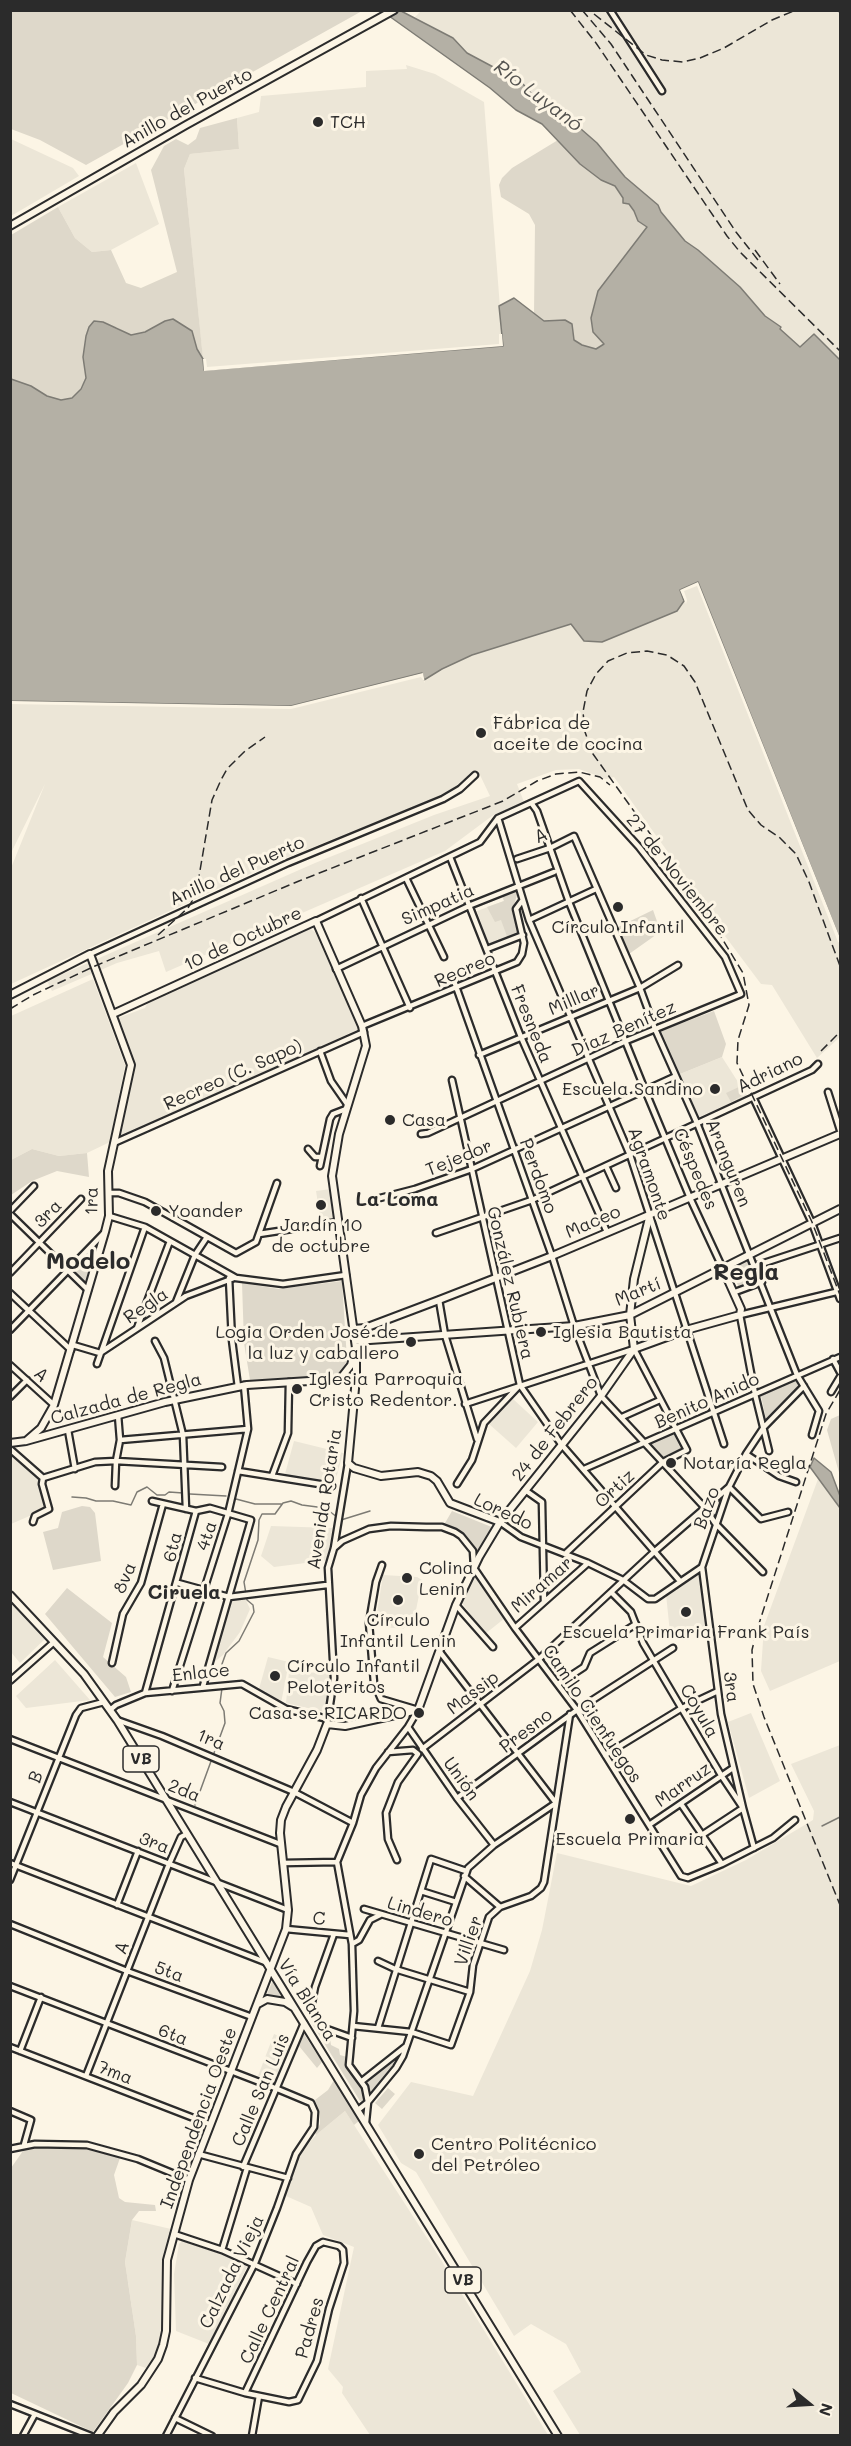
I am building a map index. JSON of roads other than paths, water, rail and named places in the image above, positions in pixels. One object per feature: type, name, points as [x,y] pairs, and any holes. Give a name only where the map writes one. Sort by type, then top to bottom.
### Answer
[{"type":"main road","name":"Anillo del Puerto","points":[[10,226],[394,10]]},
{"type":"main road","name":"10 de Octubre","points":[[113,1014],[316,921],[363,1029],[366,1046],[346,1107],[332,1176],[355,1341]]},
{"type":"main road","name":"Anillo del Puerto","points":[[10,994],[90,954]]},
{"type":"main road","name":"1ra","points":[[26,1441],[41,1428],[54,1405],[89,1290],[109,1216],[108,1171],[131,1065],[90,954]]},
{"type":"main road","name":"Maceo","points":[[354,1329],[365,1328],[552,1256],[722,1185],[840,1132]]},
{"type":"main road","name":"Martí","points":[[355,1341],[574,1326],[630,1315],[840,1209]]},
{"type":"main road","points":[[650,1214],[634,1279],[630,1315],[634,1349],[686,1330],[740,1315]]},
{"type":"main road","name":"Céspedes","points":[[723,1269],[735,1292],[741,1309],[740,1315]]},
{"type":"main road","points":[[340,1379],[351,1365],[358,1347],[368,1340]]},
{"type":"main road","name":"Avenida Rotaria","points":[[348,1463],[356,1378],[355,1341]]},
{"type":"main road","name":"24 de Febrero","points":[[418,1710],[456,1605],[479,1557],[500,1522],[601,1396],[634,1349]]},
{"type":"main road","name":"Calzada de Regla","points":[[11,1445],[175,1400],[241,1386],[356,1378]]},
{"type":"main road","name":"Loredo","points":[[348,1463],[354,1468],[381,1476],[418,1472],[431,1476],[440,1485],[442,1493],[450,1503],[500,1522]]},
{"type":"main road","name":"Vía Blanca","points":[[10,1595],[84,1674],[117,1720],[558,2436]]},
{"type":"main road","name":"Enlace","points":[[327,1721],[345,1726],[418,1710]]},
{"type":"main road","name":"Avenida Rotaria","points":[[271,1971],[286,1929],[288,1910],[280,1844],[281,1820],[322,1738],[327,1721]]},
{"type":"main road","points":[[322,1738],[329,1731],[345,1726]]},
{"type":"main road","name":"Independencia Oeste","points":[[97,2436],[114,2412],[141,2385],[161,2352],[166,2331],[165,2274],[189,2180],[209,2124],[271,1971]]},
{"type":"main road","points":[[253,2013],[260,2002],[267,1999],[285,2002],[293,2007]]},
{"type":"street","points":[[610,10],[662,91]]},
{"type":"street","name":"Anillo del Puerto","points":[[90,954],[288,863],[443,799],[460,789],[475,775]]},
{"type":"street","name":"27 de Noviembre","points":[[532,804],[579,781],[639,847],[725,957],[741,994]]},
{"type":"street","points":[[316,921],[480,843],[498,818],[532,804]]},
{"type":"street","name":"Céspedes","points":[[532,804],[537,811],[569,902],[645,1090],[690,1198],[723,1269]]},
{"type":"street","name":"Agramonte","points":[[498,818],[529,920],[630,1155],[724,1444]]},
{"type":"street","name":"A","points":[[517,859],[550,848],[574,836]]},
{"type":"street","name":"Aranguren","points":[[574,836],[655,1029],[697,1122],[797,1375],[819,1411],[812,1435]]},
{"type":"street","name":"Fresneda","points":[[450,857],[471,905],[521,1037],[607,1232]]},
{"type":"street","name":"Simpatia","points":[[336,969],[471,905],[554,872]]},
{"type":"street","points":[[406,878],[444,957]]},
{"type":"street","points":[[529,920],[596,889]]},
{"type":"street","points":[[361,898],[410,1008]]},
{"type":"street","name":"Recreo","points":[[363,1029],[517,962],[522,954],[523,935],[516,909],[522,901]]},
{"type":"street","points":[[487,949],[523,935]]},
{"type":"street","name":"Milllar","points":[[478,1055],[639,988],[678,965]]},
{"type":"street","name":"Perdomo","points":[[453,978],[478,1055],[552,1256],[587,1363],[601,1396],[705,1508],[715,1523],[763,1572]]},
{"type":"street","name":"Díaz Benítez","points":[[420,1134],[460,1118],[626,1041],[741,994]]},
{"type":"street","name":"Recreo (C. Sapo)","points":[[114,1143],[320,1051],[363,1029]]},
{"type":"street","points":[[320,1051],[331,1081],[346,1107],[333,1114],[330,1119],[320,1166]]},
{"type":"street","name":"Adriano","points":[[436,1233],[532,1200],[812,1070],[818,1064]]},
{"type":"street","name":"Tejedor","points":[[380,1198],[415,1190],[472,1169],[676,1076]]},
{"type":"street","name":"González Rubiera","points":[[452,1080],[520,1385],[561,1444],[680,1581]]},
{"type":"street","points":[[828,1092],[840,1132]]},
{"type":"street","points":[[753,1097],[812,1223],[839,1291],[840,1299]]},
{"type":"street","points":[[308,1149],[315,1157],[322,1156]]},
{"type":"street","points":[[606,1166],[616,1188]]},
{"type":"street","points":[[109,1193],[119,1193],[144,1202],[236,1254],[253,1246],[277,1183]]},
{"type":"street","points":[[34,1186],[10,1213],[89,1290]]},
{"type":"street","name":"3ra","points":[[10,1273],[81,1199]]},
{"type":"street","points":[[109,1216],[145,1227],[236,1278],[283,1284],[346,1275]]},
{"type":"street","points":[[259,1234],[338,1222]]},
{"type":"street","points":[[97,1364],[145,1227]]},
{"type":"street","points":[[10,1330],[105,1232]]},
{"type":"street","points":[[175,1303],[195,1255],[207,1237]]},
{"type":"street","points":[[755,1266],[840,1238]]},
{"type":"street","points":[[136,1329],[170,1241]]},
{"type":"street","name":"Regla","points":[[100,1353],[186,1296],[230,1278],[236,1278]]},
{"type":"street","name":"4ta","points":[[172,1691],[228,1514],[248,1429],[232,1340],[230,1278]]},
{"type":"street","points":[[735,1292],[762,1282]]},
{"type":"street","points":[[740,1315],[839,1291]]},
{"type":"street","points":[[10,1293],[72,1347],[100,1353]]},
{"type":"street","points":[[439,1300],[445,1335],[477,1439]]},
{"type":"street","name":"Céspedes","points":[[740,1315],[755,1395],[769,1451]]},
{"type":"street","points":[[155,1341],[164,1358],[183,1435],[186,1509]]},
{"type":"street","points":[[465,1404],[634,1349],[677,1429]]},
{"type":"street","name":"Benito Anido","points":[[584,1469],[840,1357]]},
{"type":"street","points":[[833,1359],[840,1372]]},
{"type":"street","name":"A","points":[[10,1365],[54,1405]]},
{"type":"street","points":[[831,1392],[840,1377]]},
{"type":"street","points":[[10,1397],[27,1380]]},
{"type":"street","points":[[272,1476],[288,1432],[289,1382]]},
{"type":"street","points":[[457,1484],[472,1460],[477,1439],[490,1416],[520,1385]]},
{"type":"street","name":"Bazo","points":[[702,1567],[729,1487],[746,1454],[764,1427],[804,1386]]},
{"type":"street","points":[[622,1417],[660,1400]]},
{"type":"street","points":[[115,1486],[120,1440],[118,1415]]},
{"type":"street","points":[[120,1440],[248,1429]]},
{"type":"street","name":"Ortiz","points":[[565,1554],[663,1462],[687,1450],[677,1429]]},
{"type":"street","points":[[68,1430],[75,1468]]},
{"type":"street","points":[[11,1445],[43,1478]]},
{"type":"street","points":[[746,1454],[779,1476],[796,1482]]},
{"type":"street","points":[[43,1478],[95,1462],[116,1461],[222,1467]]},
{"type":"street","name":"Avenida Rotaria","points":[[327,1721],[334,1678],[327,1585],[328,1568],[334,1548],[348,1463]]},
{"type":"street","points":[[238,1471],[332,1486]]},
{"type":"street","points":[[33,1522],[37,1515],[49,1509],[42,1484],[43,1478]]},
{"type":"street","points":[[729,1487],[761,1518],[788,1512]]},
{"type":"street","name":"Massip","points":[[422,1749],[539,1659],[623,1580],[729,1487]]},
{"type":"street","points":[[525,1490],[542,1502],[544,1601]]},
{"type":"street","points":[[152,1501],[196,1511],[210,1508],[251,1520],[203,1686]]},
{"type":"street","name":"8va","points":[[112,1663],[123,1614],[141,1583],[163,1504]]},
{"type":"street","name":"6ta","points":[[146,1693],[196,1511]]},
{"type":"street","name":"Loredo","points":[[500,1522],[521,1537],[588,1563],[623,1580],[651,1600],[680,1581]]},
{"type":"street","points":[[334,1548],[351,1536],[369,1530],[391,1526],[442,1527],[461,1536],[479,1557]]},
{"type":"street","points":[[473,1551],[474,1568]]},
{"type":"street","name":"Miramar","points":[[515,1628],[588,1563]]},
{"type":"street","points":[[366,2125],[368,2102],[362,2081],[349,2065],[353,2026],[352,1944],[337,1862],[353,1823],[361,1795],[376,1768],[408,1727],[418,1710],[381,1699],[374,1683],[369,1623],[376,1582],[382,1565]]},
{"type":"street","points":[[680,1581],[702,1567]]},
{"type":"street","name":"3ra","points":[[702,1567],[718,1691],[732,1768],[743,1808]]},
{"type":"street","name":"Camilo Cienfuegos","points":[[474,1568],[515,1628],[577,1710],[648,1825],[684,1878],[722,1864]]},
{"type":"street","points":[[178,1582],[229,1597],[327,1585]]},
{"type":"street","name":"Coyula","points":[[612,1592],[631,1612],[653,1660],[743,1808],[754,1848]]},
{"type":"street","points":[[456,1605],[492,1647]]},
{"type":"street","points":[[558,1684],[584,1667],[590,1653],[636,1624]]},
{"type":"street","points":[[10,1681],[54,1642]]},
{"type":"street","name":"Presno","points":[[457,1798],[570,1714],[673,1648]]},
{"type":"street","points":[[440,1652],[556,1803]]},
{"type":"street","name":"Enlace","points":[[110,1710],[116,1705],[146,1693],[242,1684],[286,1709],[327,1721]]},
{"type":"street","points":[[605,1755],[682,1708],[718,1691]]},
{"type":"street","name":"B","points":[[10,1880],[13,1864],[37,1813],[57,1758],[79,1710],[104,1702]]},
{"type":"street","points":[[358,2110],[368,2102],[396,2068],[406,2046],[465,1873],[494,1845],[556,1803],[570,1714]]},
{"type":"street","name":"1ra","points":[[117,1720],[294,1791]]},
{"type":"street","name":"Unión","points":[[408,1727],[457,1798],[494,1845]]},
{"type":"street","name":"2da","points":[[10,1739],[280,1844]]},
{"type":"street","points":[[388,1752],[413,1750],[418,1754],[398,1782],[386,1813],[388,1839],[397,1860]]},
{"type":"street","name":"Marruz","points":[[648,1825],[732,1768]]},
{"type":"street","points":[[294,1791],[353,1823]]},
{"type":"street","name":"3ra","points":[[10,1802],[288,1910]]},
{"type":"street","name":"Villier","points":[[411,2032],[451,2044],[470,1992],[473,1965],[489,1917],[500,1906],[531,1896],[541,1888],[544,1882],[556,1803]]},
{"type":"street","points":[[681,1804],[722,1864],[773,1838],[795,1820]]},
{"type":"street","points":[[702,1835],[743,1808]]},
{"type":"street","name":"A","points":[[86,2076],[169,1864],[181,1837],[188,1834]]},
{"type":"street","points":[[117,1905],[138,1851]]},
{"type":"street","points":[[378,2028],[395,1968],[431,1860],[465,1873],[500,1906]]},
{"type":"street","points":[[283,1863],[337,1862]]},
{"type":"street","points":[[13,1864],[265,1962]]},
{"type":"street","points":[[421,1891],[456,1902]]},
{"type":"street","name":"Lindero","points":[[364,1909],[504,1950]]},
{"type":"street","points":[[352,1944],[359,1940],[370,1920],[380,1915]]},
{"type":"street","name":"5ta","points":[[10,1924],[128,1971],[253,2013]]},
{"type":"street","name":"C","points":[[286,1929],[350,1935]]},
{"type":"street","points":[[334,1934],[315,1987],[311,2008],[321,2025],[352,2038]]},
{"type":"street","points":[[378,1961],[470,1992]]},
{"type":"street","name":"6ta","points":[[10,1986],[310,2103],[315,2112],[315,2119]]},
{"type":"street","points":[[20,2051],[41,1997]]},
{"type":"street","name":"Calle San Luis","points":[[222,2250],[245,2168],[275,2088],[304,2023]]},
{"type":"street","points":[[353,2026],[411,2032]]},
{"type":"street","points":[[362,2081],[406,2046]]},
{"type":"street","name":"7ma","points":[[10,2048],[209,2124]]},
{"type":"street","points":[[10,2111],[31,2120],[24,2145]]},
{"type":"street","name":"Calzada Vieja","points":[[166,2436],[255,2263],[296,2154],[311,2134],[315,2119]]},
{"type":"street","points":[[10,2149],[24,2145],[66,2143],[87,2145],[138,2159],[189,2180]]},
{"type":"street","points":[[198,2154],[288,2178]]},
{"type":"street","points":[[174,2234],[255,2263],[297,2284]]},
{"type":"street","name":"Calle Central","points":[[245,2393],[316,2246],[323,2242],[339,2246],[343,2250],[344,2263]]},
{"type":"street","name":"Padres","points":[[195,2378],[259,2396],[289,2402],[298,2400],[317,2361],[329,2309],[344,2263]]},
{"type":"street","points":[[252,2436],[259,2396]]},
{"type":"street","points":[[10,2404],[91,2436]]},
{"type":"street","points":[[23,2436],[35,2414]]},
{"type":"street","points":[[175,2418],[212,2436]]},
{"type":"waterway","points":[[72,1497],[131,1505],[137,1492],[147,1487],[157,1495],[165,1495],[169,1492],[183,1493]]},
{"type":"waterway","points":[[190,1494],[226,1496]]},
{"type":"waterway","points":[[236,1499],[255,1504],[282,1504]]},
{"type":"waterway","points":[[223,1676],[222,1664],[226,1653],[239,1641],[254,1612],[253,1605],[247,1600],[244,1582],[258,1540],[259,1520],[262,1514],[275,1514],[283,1503],[291,1501],[325,1508],[337,1517]]},
{"type":"waterway","points":[[341,1520],[370,1511]]},
{"type":"waterway","points":[[195,1805],[225,1723],[224,1711],[220,1703],[222,1688]]},
{"type":"waterway","points":[[822,1826],[840,1817]]},
{"type":"railway","points":[[570,10],[596,43],[727,236],[740,252],[840,351]]},
{"type":"railway","points":[[582,10],[611,44],[736,232],[758,260]]},
{"type":"railway","points":[[594,14],[646,55],[662,60],[683,62],[724,48],[772,20],[796,10]]},
{"type":"railway","points":[[836,10],[840,12]]},
{"type":"railway","points":[[755,250],[780,284]]},
{"type":"railway","points":[[840,966],[809,882],[796,854],[779,837],[761,825],[748,810],[695,682],[684,666],[667,655],[647,651],[627,653],[608,661],[596,674],[587,691],[583,712],[585,732],[593,754],[704,909],[743,973],[749,1005],[738,1040],[737,1063],[812,1222],[840,1295]]},
{"type":"railway","points":[[158,935],[188,908],[196,894],[212,800],[221,780],[227,769],[245,751],[265,737]]},
{"type":"railway","points":[[10,1009],[33,995],[95,966],[299,881],[503,801],[537,781],[556,774],[579,772],[600,777],[610,785]]},
{"type":"railway","points":[[821,1051],[840,1032]]},
{"type":"railway","points":[[840,1390],[826,1414],[752,1650],[753,1684],[764,1717],[840,1905]]},
{"type":"place","name":"TCH","points":[[318,122]]},
{"type":"place","name":"Fábrica de aceite de cocina","points":[[481,733]]},
{"type":"place","name":"Círculo Infantil","points":[[618,907]]},
{"type":"place","name":"Escuela Sandino","points":[[715,1089]]},
{"type":"place","name":"Casa","points":[[390,1120]]},
{"type":"place","name":"Jardín 10 de octubre","points":[[321,1205]]},
{"type":"place","name":"Yoander","points":[[156,1211]]},
{"type":"place","name":"Iglesia Bautista","points":[[541,1332]]},
{"type":"place","name":"Logia Orden José de la luz y caballero","points":[[411,1342]]},
{"type":"place","name":"Iglesia Parroquia Cristo Redentor.","points":[[297,1389]]},
{"type":"place","name":"Notaría Regla","points":[[671,1463]]},
{"type":"place","name":"Colina Lenin","points":[[407,1578]]},
{"type":"place","name":"Círculo Infantil Lenin","points":[[398,1600]]},
{"type":"place","name":"Escuela Primaria Frank País","points":[[686,1612]]},
{"type":"place","name":"Círculo Infantil Peloteritos","points":[[275,1676]]},
{"type":"place","name":"Casa se RICARDO","points":[[419,1713]]},
{"type":"place","name":"Escuela Primaria","points":[[630,1819]]},
{"type":"place","name":"Centro Politécnico del Petróleo","points":[[419,2154]]},
{"type":"district","name":"La Loma","points":[[397,1200]]},
{"type":"district","name":"Modelo","points":[[88,1262]]},
{"type":"district","name":"Regla","points":[[746,1273]]},
{"type":"district","name":"Ciruela","points":[[184,1593]]},
{"type":"water label","name":"Río Luyanó","points":[[538,96]]}]
